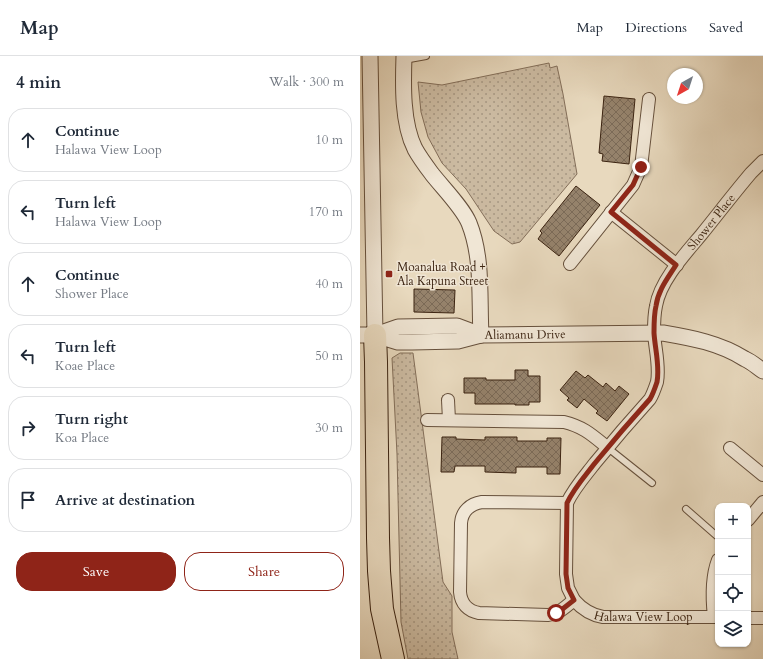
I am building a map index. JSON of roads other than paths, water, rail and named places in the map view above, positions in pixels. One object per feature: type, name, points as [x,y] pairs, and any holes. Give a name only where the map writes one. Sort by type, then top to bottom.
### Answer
[{"type":"highway","points":[[368,335],[376,362],[379,571],[382,609],[393,659]]},
{"type":"street","points":[[370,56],[368,335],[398,327],[457,326],[481,334]]},
{"type":"street","name":"Aliamanu Drive","points":[[404,58],[406,122],[415,148],[432,174],[468,220],[475,241],[478,257],[480,286],[481,334],[654,333],[689,337],[710,342],[758,364]]},
{"type":"street","points":[[570,264],[633,185],[641,167],[648,99]]},
{"type":"street","name":"Shower Place","points":[[654,333],[656,306],[659,293],[676,265],[751,173],[763,161]]},
{"type":"street","points":[[611,212],[676,265]]},
{"type":"street","name":"Halawa View Loop","points":[[654,333],[657,374],[654,391],[650,399],[577,486],[567,503],[566,574],[568,588],[574,600],[583,609],[596,616],[715,617]]},
{"type":"street","points":[[448,400],[448,420]]},
{"type":"street","points":[[428,420],[564,422],[585,429],[608,448]]},
{"type":"street","points":[[730,448],[763,475]]},
{"type":"street","points":[[567,503],[482,502],[468,507],[463,514],[461,523],[460,592],[464,606],[474,612],[479,613],[552,614],[560,611],[574,600]]},
{"type":"street","points":[[751,516],[763,502]]},
{"type":"street","points":[[715,572],[713,581],[716,611]]},
{"type":"street","points":[[751,618],[763,618]]},
{"type":"lane","points":[[404,58],[426,56]]},
{"type":"lane","points":[[608,448],[652,483]]},
{"type":"lane","points":[[686,509],[715,534]]},
{"type":"place","name":"Moanalua Road + Ala Kapuna Street","points":[[389,274]]}]
